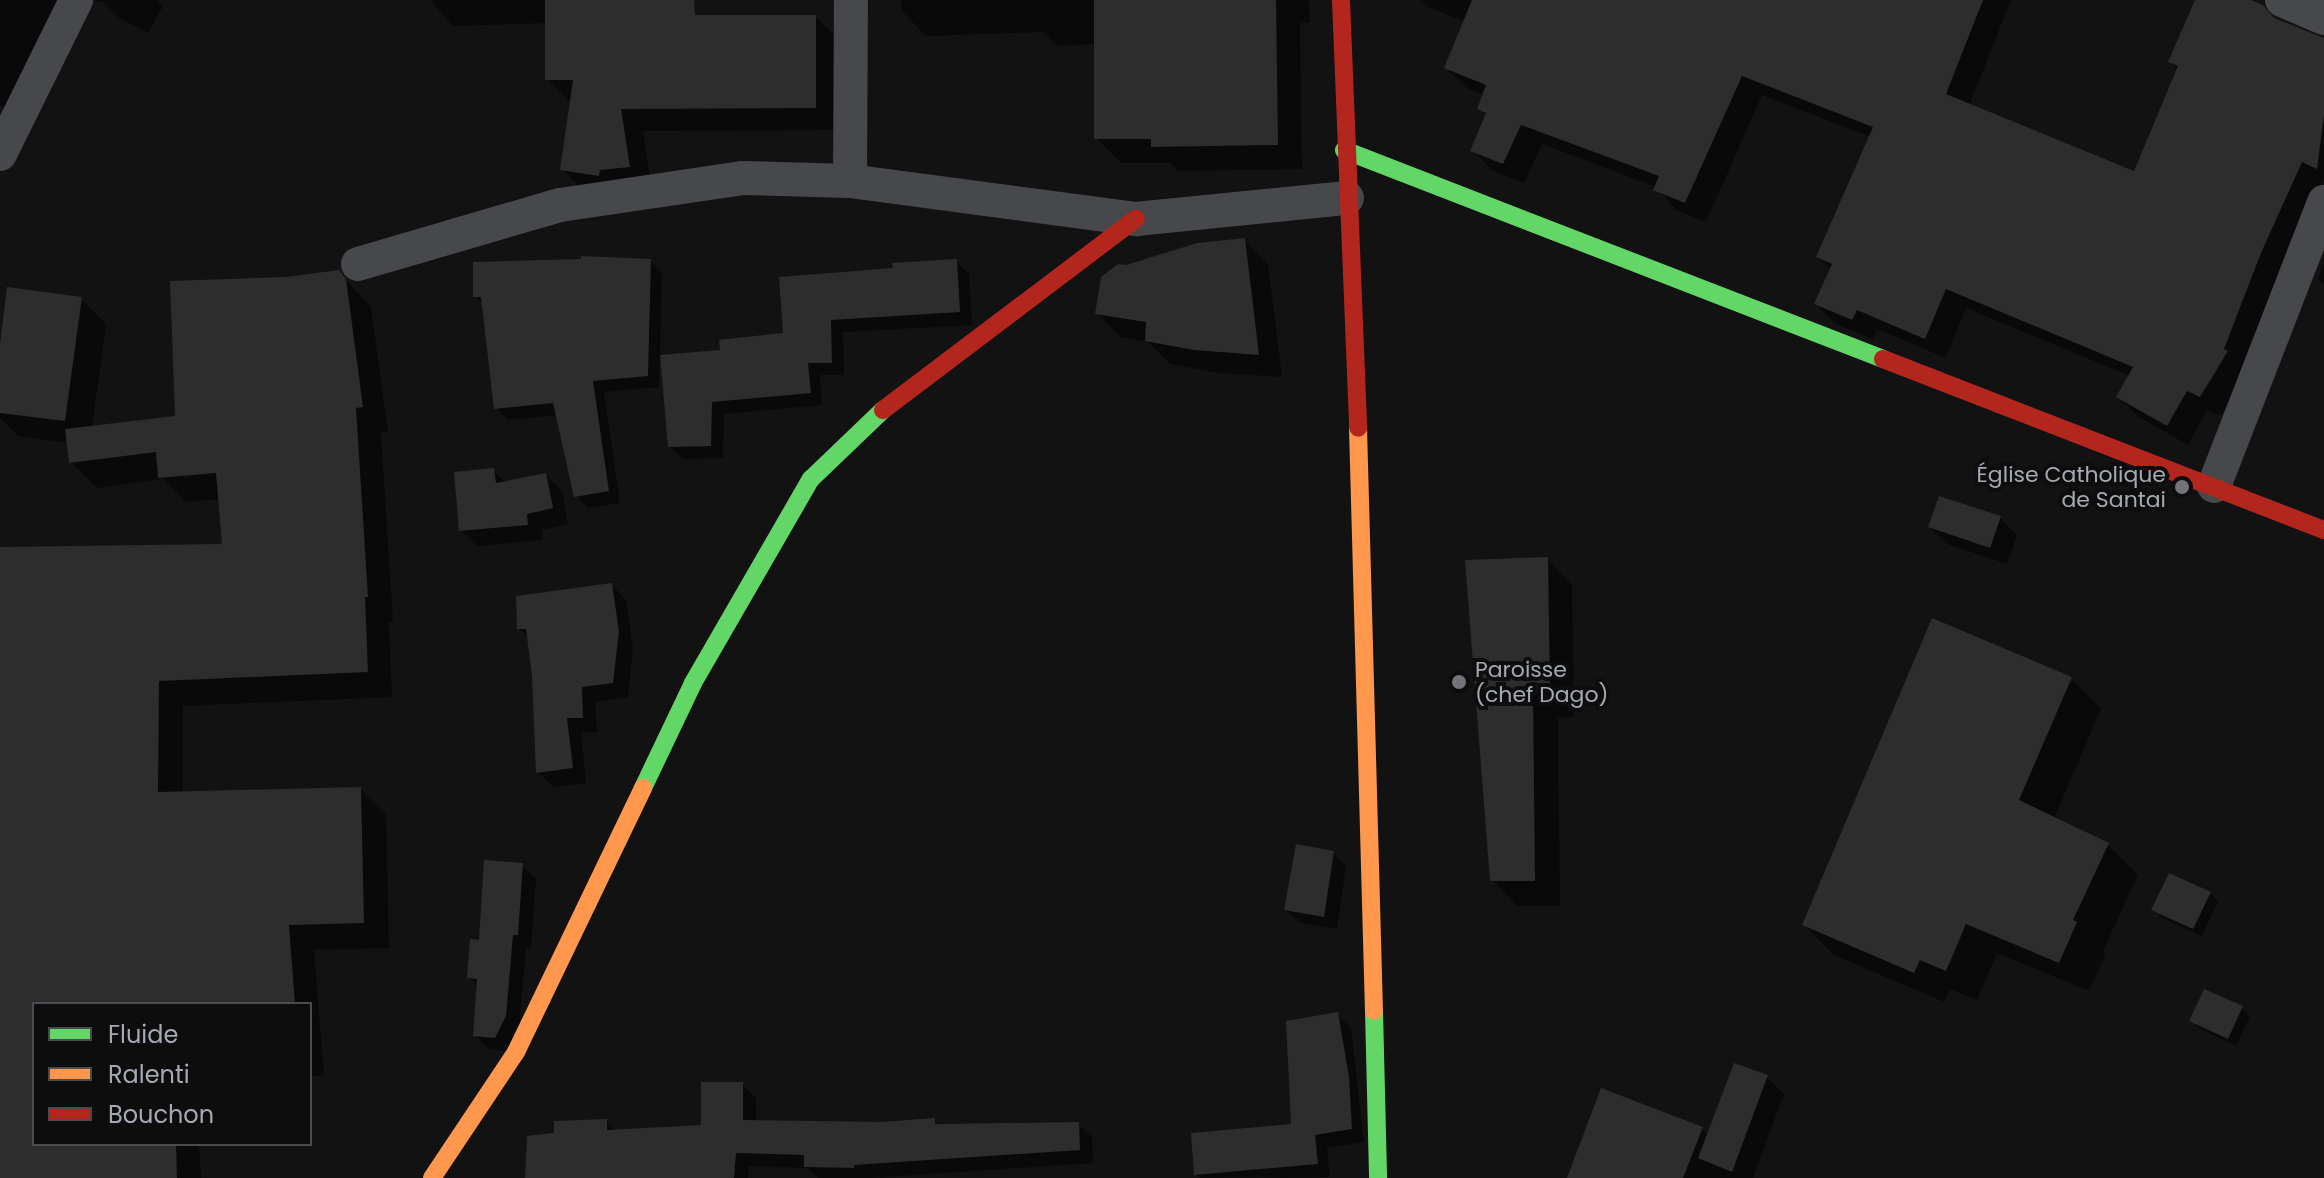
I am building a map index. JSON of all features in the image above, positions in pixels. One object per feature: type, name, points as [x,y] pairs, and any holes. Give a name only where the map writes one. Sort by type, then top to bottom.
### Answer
[{"type":"street","points":[[0,154],[76,0]]},
{"type":"street","points":[[850,181],[851,0]]},
{"type":"street","points":[[1341,0],[1344,150],[1363,562],[1378,1178]]},
{"type":"street","points":[[2282,0],[2324,18]]},
{"type":"street","points":[[1344,150],[2324,530]]},
{"type":"street","points":[[358,264],[560,205],[654,188],[742,178],[850,181],[1136,219],[1347,198]]},
{"type":"street","points":[[2214,486],[2324,202]]},
{"type":"street","points":[[432,1178],[516,1052],[693,683],[742,592],[811,479],[870,420],[1136,219]]},
{"type":"building","points":[[545,0],[694,0],[695,15],[816,15],[816,108],[621,109],[630,167],[600,170],[599,176],[560,170],[573,80],[545,80]]},
{"type":"building","points":[[1094,0],[1276,0],[1278,145],[1151,147],[1151,139],[1094,139]]},
{"type":"building","points":[[1472,0],[1983,0],[1946,94],[2134,171],[2178,66],[2168,62],[2195,0],[2251,0],[2263,5],[2274,18],[2324,38],[2324,115],[2317,169],[2302,162],[2261,253],[2224,349],[2228,351],[2200,397],[2187,391],[2167,426],[2116,397],[2133,367],[1946,289],[1925,339],[1857,310],[1852,320],[1814,304],[1832,264],[1816,257],[1873,127],[1742,76],[1685,203],[1653,190],[1659,176],[1521,125],[1503,164],[1470,151],[1486,113],[1477,109],[1486,85],[1444,68]]},
{"type":"building","points":[[1245,238],[1259,355],[1194,350],[1145,341],[1146,322],[1095,314],[1101,277],[1118,264],[1126,265],[1197,243]]},
{"type":"building","points":[[581,256],[651,259],[648,376],[593,381],[609,491],[574,497],[553,403],[494,409],[481,297],[473,297],[473,262],[581,259]]},
{"type":"building","points":[[957,259],[960,312],[831,320],[832,363],[808,363],[811,393],[712,402],[711,446],[668,447],[660,355],[720,350],[719,340],[783,333],[779,277],[893,268],[892,263]]},
{"type":"building","points":[[339,270],[346,279],[363,407],[356,408],[368,597],[365,597],[368,672],[159,681],[158,792],[361,787],[364,923],[289,925],[295,1002],[32,1002],[32,1146],[176,1146],[177,1178],[0,1178],[0,547],[222,544],[216,473],[158,478],[156,452],[69,463],[65,429],[175,416],[170,281],[286,277]]},
{"type":"building","points":[[7,287],[82,297],[65,421],[0,413],[0,344]]},
{"type":"building","points":[[494,468],[496,483],[546,473],[553,508],[527,514],[528,525],[459,531],[454,472]]},
{"type":"building","points":[[1939,496],[2001,516],[1990,548],[1928,527]]},
{"type":"building","points":[[1548,557],[1550,692],[1533,693],[1535,881],[1490,881],[1465,560]]},
{"type":"building","points":[[612,583],[619,632],[613,683],[582,687],[583,718],[567,718],[573,768],[536,773],[532,676],[526,629],[517,629],[516,596]]},
{"type":"building","points":[[1932,618],[2072,677],[2019,800],[2109,843],[2073,920],[2077,922],[2059,963],[1966,924],[1946,971],[1920,960],[1914,973],[1802,925]]},
{"type":"building","points":[[1296,844],[1334,851],[1324,917],[1284,910]]},
{"type":"building","points":[[484,860],[523,863],[518,935],[513,935],[506,1016],[495,1038],[473,1036],[477,979],[467,978],[470,939],[479,940]]},
{"type":"building","points":[[2169,873],[2211,892],[2193,929],[2151,910]]},
{"type":"building","points":[[2204,989],[2243,1006],[2228,1039],[2189,1021]]},
{"type":"building","points":[[1338,1012],[1349,1077],[1352,1129],[1315,1135],[1318,1164],[1194,1175],[1191,1133],[1291,1124],[1286,1021]]},
{"type":"building","points":[[1734,1063],[1768,1075],[1732,1172],[1698,1158]]},
{"type":"building","points":[[701,1082],[743,1082],[743,1120],[881,1122],[935,1118],[935,1124],[1079,1122],[1080,1150],[854,1165],[854,1168],[804,1167],[804,1155],[736,1153],[734,1178],[525,1178],[527,1136],[554,1133],[554,1121],[607,1119],[607,1130],[701,1125]]},
{"type":"building","points":[[1601,1088],[1703,1127],[1683,1178],[1567,1178]]},
{"type":"traffic: fast","points":[[1344,150],[1883,359]]},
{"type":"traffic: fast","points":[[643,788],[693,683],[811,479],[883,410]]},
{"type":"traffic: fast","points":[[1374,1011],[1378,1178]]},
{"type":"traffic: slow","points":[[1358,428],[1374,1011]]},
{"type":"traffic: slow","points":[[432,1178],[516,1052],[643,788]]},
{"type":"traffic: jam","points":[[1341,0],[1358,428]]},
{"type":"traffic: jam","points":[[883,410],[1136,219]]},
{"type":"traffic: jam","points":[[1883,359],[2324,530]]},
{"type":"place","name":"Église Catholique de Santai","points":[[2182,487]]},
{"type":"place","name":"Paroisse (chef Dago)","points":[[1459,682]]}]
